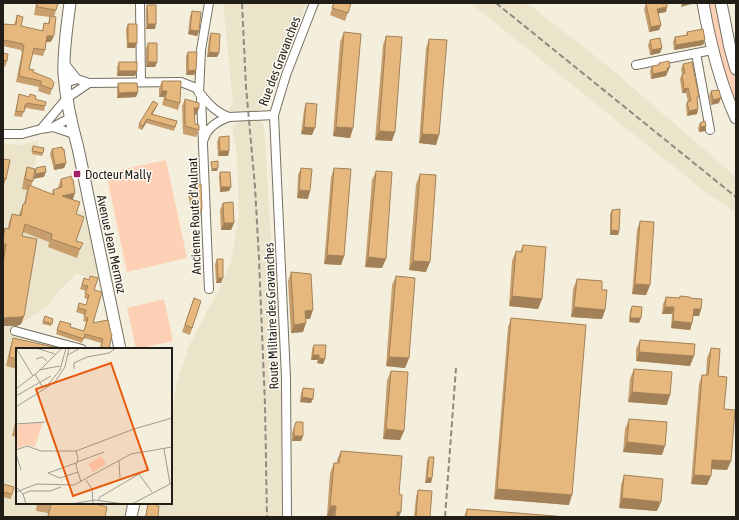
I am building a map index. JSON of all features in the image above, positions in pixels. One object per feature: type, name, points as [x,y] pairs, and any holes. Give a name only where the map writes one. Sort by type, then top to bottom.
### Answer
[{"type":"main road","name":"Avenue Jean Mermoz","points":[[70,3],[66,33],[66,98],[120,348]]},
{"type":"main road","points":[[703,3],[712,50],[724,91],[736,118]]},
{"type":"main road","points":[[721,3],[733,46],[736,69]]},
{"type":"main road","points":[[131,517],[134,504]]},
{"type":"street","points":[[140,3],[141,82]]},
{"type":"street","name":"Ancienne Route d'Aulnat","points":[[209,3],[201,50],[200,95],[204,142],[209,289]]},
{"type":"street","name":"Rue des Gravanches","points":[[232,117],[274,115],[286,75],[314,3]]},
{"type":"street","points":[[636,65],[712,50]]},
{"type":"street","points":[[696,53],[710,130]]},
{"type":"street","points":[[65,64],[77,79],[89,83],[181,82],[196,88],[200,95],[220,114],[232,117]]},
{"type":"street","points":[[65,84],[77,79]]},
{"type":"street","points":[[41,129],[66,98],[89,83]]},
{"type":"street","name":"Route Militaire des Gravanches","points":[[274,115],[286,378],[287,517]]},
{"type":"street","name":"Ancienne Route d'Aulnat","points":[[204,142],[205,135],[209,129],[223,119],[232,117]]},
{"type":"street","points":[[3,134],[22,134],[53,127],[70,118]]},
{"type":"street","points":[[53,127],[74,134]]},
{"type":"street","points":[[15,331],[78,348]]},
{"type":"shaded area","points":[[223,3],[306,3],[272,93],[263,107],[257,112],[238,113],[228,110],[233,103]]},
{"type":"shaded area","points":[[470,3],[527,3],[609,67],[736,177],[736,213],[708,194]]},
{"type":"shaded area","points":[[706,3],[717,3],[730,63],[736,81],[736,109],[728,92]]},
{"type":"shaded area","points":[[243,119],[258,119],[264,125],[281,396],[281,517],[157,517],[160,504],[172,504],[172,415],[176,385],[189,346],[218,291],[231,262],[239,215],[237,155],[232,127]]},
{"type":"shaded area","points":[[39,140],[29,194],[85,213],[101,281],[76,274],[59,291],[49,305],[21,324],[15,326],[15,331],[78,348],[16,348],[16,504],[128,504],[125,517],[3,517],[3,143],[20,145]]},
{"type":"shaded area","points":[[166,160],[187,258],[127,272],[106,173]]},
{"type":"shaded area","points":[[164,299],[173,341],[136,348],[127,308]]},
{"type":"building","points":[[37,3],[58,3],[56,10],[37,7]]},
{"type":"building","points":[[334,3],[351,3],[348,13],[332,8]]},
{"type":"building","points":[[667,3],[667,7],[657,9],[661,25],[651,27],[646,4]]},
{"type":"building","points":[[147,5],[156,5],[156,24],[148,24]]},
{"type":"building","points":[[192,11],[201,12],[199,31],[190,30]]},
{"type":"building","points":[[17,15],[23,17],[21,26],[43,31],[44,23],[49,24],[50,16],[56,17],[54,35],[47,36],[45,50],[34,48],[29,69],[51,79],[54,83],[52,89],[41,85],[41,81],[19,76],[24,46],[23,44],[4,40],[3,46],[4,24],[16,25]]},
{"type":"building","points":[[128,24],[137,24],[137,43],[128,43]]},
{"type":"building","points":[[703,29],[705,40],[676,45],[675,37],[688,35],[687,32]]},
{"type":"building","points":[[344,32],[361,34],[353,128],[336,127]]},
{"type":"building","points":[[211,33],[220,34],[219,53],[209,52]]},
{"type":"building","points":[[386,36],[402,37],[395,132],[379,131]]},
{"type":"building","points":[[660,38],[662,48],[652,50],[650,40]]},
{"type":"building","points":[[429,39],[447,40],[439,135],[422,134]]},
{"type":"building","points":[[148,43],[157,43],[157,62],[148,62]]},
{"type":"building","points":[[188,52],[197,52],[196,70],[188,71]]},
{"type":"building","points":[[3,53],[8,54],[7,61],[3,60]]},
{"type":"building","points":[[669,61],[670,67],[667,68],[667,71],[653,74],[652,66]]},
{"type":"building","points":[[119,62],[137,62],[137,71],[119,71]]},
{"type":"building","points":[[692,62],[699,97],[697,97],[698,109],[689,111],[687,102],[691,101],[688,88],[684,89],[682,74],[685,73],[683,64]]},
{"type":"building","points":[[162,81],[181,81],[180,103],[165,99],[167,91],[162,91]]},
{"type":"building","points":[[118,83],[137,83],[138,92],[119,93]]},
{"type":"building","points":[[719,90],[721,98],[713,100],[711,91]]},
{"type":"building","points":[[19,94],[29,97],[30,94],[36,96],[35,99],[46,102],[45,106],[27,103],[27,105],[25,105],[24,112],[16,111]]},
{"type":"building","points":[[185,99],[199,103],[199,108],[194,108],[195,124],[199,125],[199,130],[185,126]]},
{"type":"building","points":[[153,101],[158,104],[151,114],[177,121],[175,127],[147,119],[143,126],[139,124]]},
{"type":"building","points":[[306,103],[317,104],[315,128],[304,127]]},
{"type":"building","points":[[705,121],[706,126],[701,127],[700,123]]},
{"type":"building","points":[[229,136],[229,151],[220,151],[219,137]]},
{"type":"building","points":[[33,146],[44,148],[43,153],[32,151]]},
{"type":"building","points":[[62,147],[63,150],[64,149],[66,163],[55,165],[52,149]]},
{"type":"building","points":[[3,159],[10,160],[6,179],[3,178]]},
{"type":"building","points":[[218,161],[218,168],[212,169],[211,162]]},
{"type":"building","points":[[45,166],[46,172],[35,174],[36,168]]},
{"type":"building","points":[[27,167],[35,169],[33,181],[25,179]]},
{"type":"building","points":[[301,168],[312,169],[310,191],[299,190]]},
{"type":"building","points":[[334,168],[351,169],[344,256],[327,255]]},
{"type":"building","points":[[376,171],[392,172],[386,259],[368,257]]},
{"type":"building","points":[[220,172],[230,172],[231,187],[221,187]]},
{"type":"building","points":[[420,174],[436,175],[430,262],[413,261]]},
{"type":"building","points":[[72,176],[75,193],[62,196],[80,202],[76,214],[84,217],[76,241],[83,243],[80,249],[51,239],[52,234],[25,224],[22,236],[37,239],[24,316],[3,318],[3,263],[6,244],[3,244],[3,238],[5,228],[9,229],[12,214],[21,216],[29,185],[54,195],[53,190],[62,187],[61,179]]},
{"type":"building","points":[[201,184],[202,209],[195,211],[190,186]]},
{"type":"building","points":[[233,202],[234,223],[224,223],[223,203]]},
{"type":"building","points":[[620,209],[619,231],[611,230],[612,210]]},
{"type":"building","points":[[640,221],[654,222],[650,285],[635,284]]},
{"type":"building","points":[[523,245],[546,247],[542,299],[512,296],[516,251],[522,252]]},
{"type":"building","points":[[217,259],[223,259],[223,278],[218,278]]},
{"type":"building","points":[[291,272],[311,274],[313,310],[305,311],[306,323],[294,325]]},
{"type":"building","points":[[90,276],[98,278],[94,290],[102,292],[93,323],[108,320],[112,334],[109,348],[101,347],[103,339],[85,334],[84,339],[57,330],[60,321],[71,324],[70,327],[84,331],[88,318],[84,317],[86,310],[78,308],[79,303],[86,305],[89,295],[85,293],[88,286],[82,285],[84,278],[89,280]]},
{"type":"building","points":[[396,276],[415,278],[409,358],[389,357]]},
{"type":"building","points":[[577,279],[602,281],[602,290],[607,290],[605,310],[574,307]]},
{"type":"building","points":[[680,296],[702,299],[701,309],[694,309],[692,323],[673,321],[674,307],[665,307],[666,297],[680,298]]},
{"type":"building","points":[[194,298],[201,301],[192,328],[185,325]]},
{"type":"building","points":[[632,306],[642,307],[641,318],[630,318]]},
{"type":"building","points":[[45,316],[53,319],[52,324],[43,321]]},
{"type":"building","points":[[511,318],[586,325],[572,495],[497,489]]},
{"type":"building","points":[[13,338],[58,348],[16,348],[16,359],[9,357]]},
{"type":"building","points":[[640,340],[695,344],[694,356],[639,352]]},
{"type":"building","points":[[314,345],[326,345],[325,359],[319,358],[319,355],[313,355]]},
{"type":"building","points":[[711,348],[720,349],[718,376],[727,377],[724,409],[735,410],[731,461],[712,460],[711,476],[694,475],[702,375],[708,375]]},
{"type":"building","points":[[634,369],[672,372],[670,395],[632,392]]},
{"type":"building","points":[[391,371],[408,372],[404,431],[386,429]]},
{"type":"building","points":[[303,388],[314,389],[313,399],[302,397]]},
{"type":"building","points":[[629,419],[667,422],[665,446],[627,442]]},
{"type":"building","points":[[296,422],[303,422],[303,436],[294,436]]},
{"type":"building","points":[[341,451],[402,456],[399,494],[402,495],[401,512],[397,512],[397,517],[335,517],[336,506],[330,506],[334,463],[339,463]]},
{"type":"building","points":[[429,457],[434,457],[432,478],[427,478]]},
{"type":"building","points":[[624,475],[663,479],[661,502],[622,498]]},
{"type":"building","points":[[3,484],[14,487],[12,494],[3,492]]},
{"type":"building","points":[[418,490],[432,491],[430,517],[416,517]]},
{"type":"building","points":[[51,504],[100,504],[107,507],[105,517],[48,517]]},
{"type":"building","points":[[148,504],[157,504],[157,506],[159,506],[158,517],[146,517]]},
{"type":"building","points":[[467,509],[567,517],[466,517]]},
{"type":"railway","points":[[242,3],[246,87],[255,187],[259,259],[265,405],[267,517]]},
{"type":"railway","points":[[496,3],[736,197]]},
{"type":"railway","points":[[445,517],[456,368]]},
{"type":"place","name":"Docteur Mally","points":[[77,174]]}]
